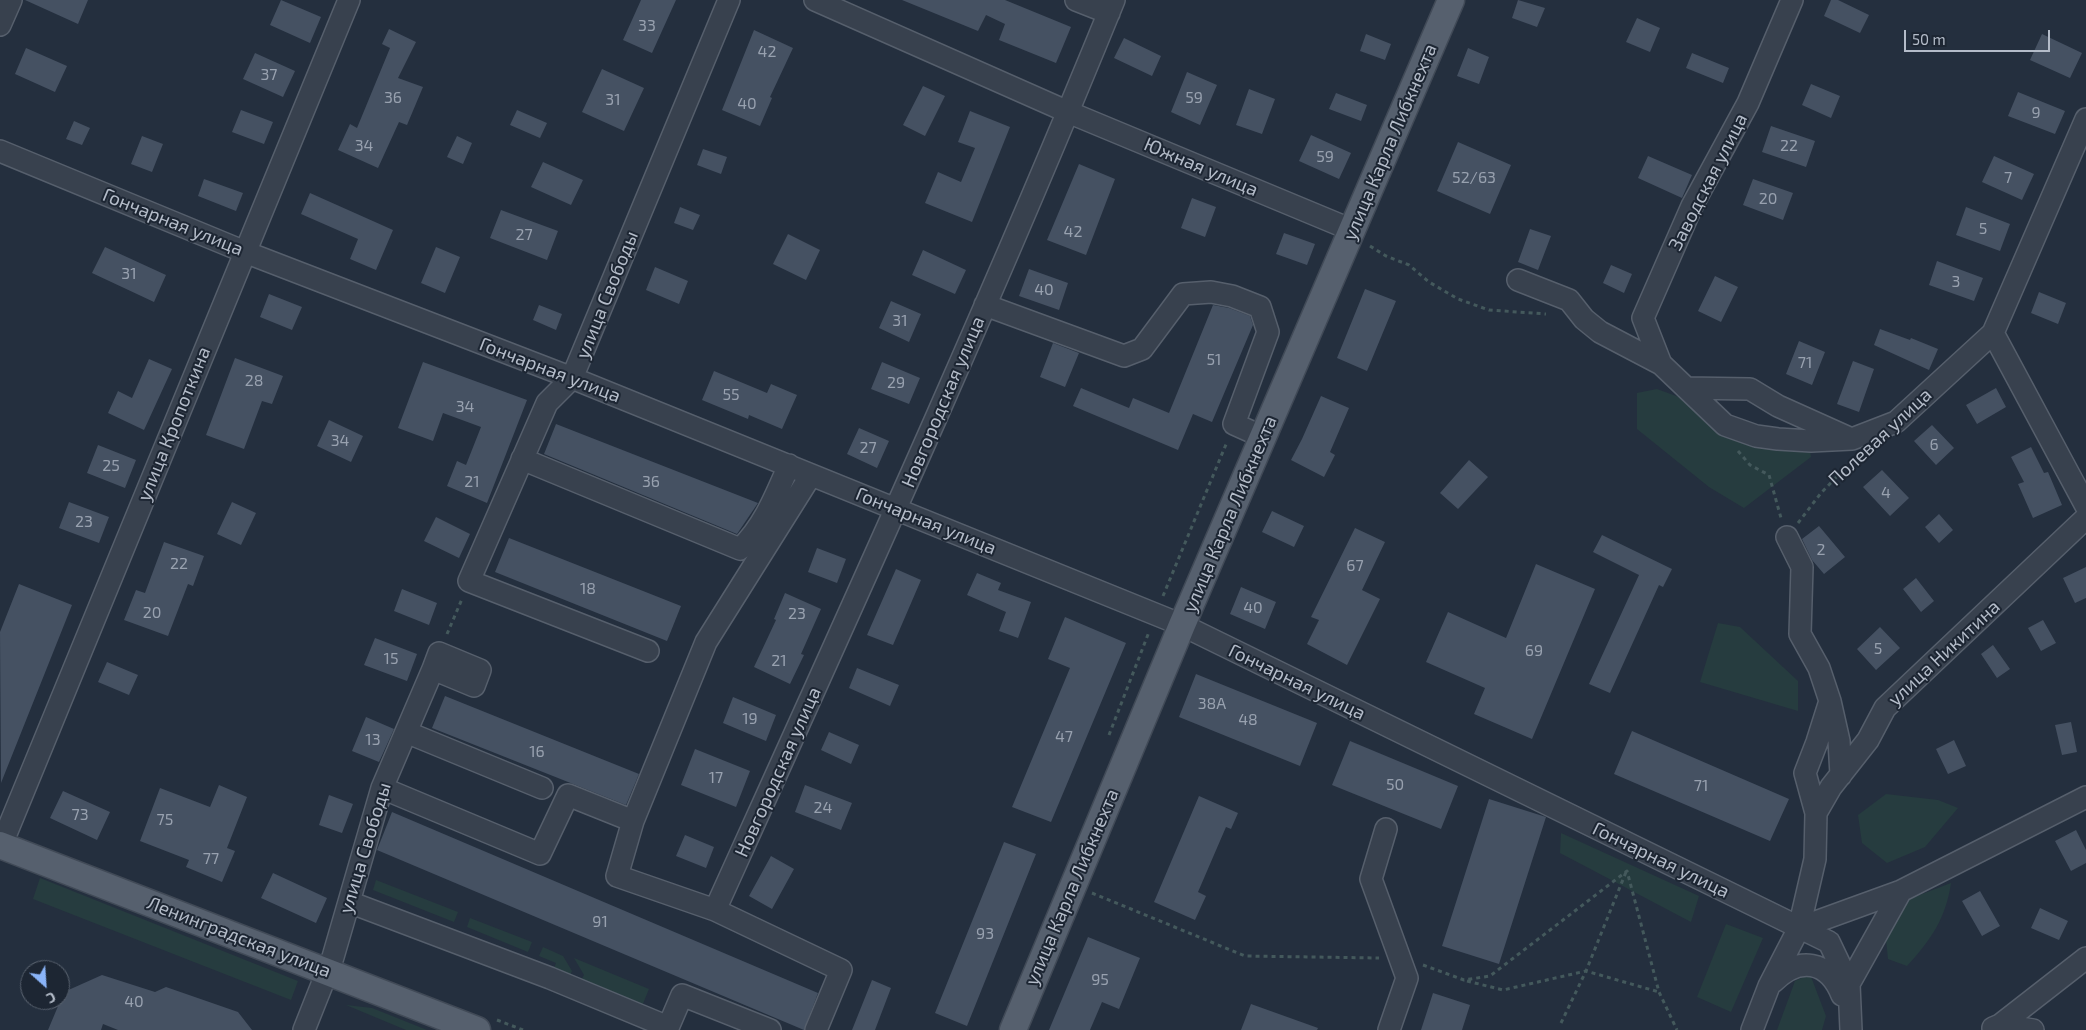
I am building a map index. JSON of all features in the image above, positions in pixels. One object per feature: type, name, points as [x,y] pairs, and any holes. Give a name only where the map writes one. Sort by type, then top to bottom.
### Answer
[{"type":"main road","name":"улица Карла Либкнехта","points":[[1013,1030],[1182,625],[1451,0]]},
{"type":"main road","name":"Ленинградская улица","points":[[0,846],[477,1030]]},
{"type":"street","points":[[0,25],[11,0]]},
{"type":"street","name":"улица Кропоткина","points":[[0,846],[349,0]]},
{"type":"street","name":"улица Свободы","points":[[469,580],[547,403],[572,378],[728,0]]},
{"type":"street","name":"Южная улица","points":[[815,0],[1068,112],[1352,230]]},
{"type":"street","points":[[1076,0],[1111,6]]},
{"type":"street","name":"Заводская улица","points":[[1661,364],[1643,318],[1692,206],[1748,103],[1792,0]]},
{"type":"street","name":"Новгородская улица","points":[[715,910],[897,508],[1068,112],[1111,6]]},
{"type":"street","name":"Полевая улица","points":[[1854,448],[1896,422],[1993,333],[2086,119]]},
{"type":"street","name":"Гончарная улица","points":[[0,151],[245,252],[572,378],[1182,625],[1829,942],[1849,984]]},
{"type":"street","points":[[1518,280],[1569,300],[1584,320],[1600,332],[1661,364],[1725,425],[1756,436],[1854,448]]},
{"type":"street","points":[[985,305],[1124,356],[1142,349],[1183,294],[1211,292],[1232,296],[1260,307],[1268,332],[1234,424],[1263,437]]},
{"type":"street","points":[[1993,333],[2086,506]]},
{"type":"street","points":[[1686,388],[1750,389],[1778,406],[1816,423],[1854,448]]},
{"type":"street","points":[[1794,440],[1816,423]]},
{"type":"street","points":[[522,459],[740,549],[753,537],[770,509],[789,465]]},
{"type":"street","points":[[811,475],[706,642],[633,822],[617,876],[715,910],[841,970],[816,1030]]},
{"type":"street","name":"улица Никитина","points":[[1752,1030],[1769,986],[1799,928],[1815,859],[1816,813],[1831,786],[1868,740],[1885,708],[2086,518]]},
{"type":"street","points":[[1787,537],[1802,567],[1800,634],[1819,668],[1830,701],[1839,741],[1841,775]]},
{"type":"street","points":[[469,580],[648,651]]},
{"type":"street","name":"улица Свободы","points":[[304,1030],[328,972],[382,788],[436,661]]},
{"type":"street","points":[[1816,813],[1804,773],[1817,742],[1830,701]]},
{"type":"street","points":[[406,732],[542,788]]},
{"type":"street","points":[[382,788],[540,854],[568,796],[633,822]]},
{"type":"street","points":[[1799,928],[1900,891],[2086,797]]},
{"type":"street","points":[[1386,829],[1370,879],[1401,957],[1407,978],[1389,1030]]},
{"type":"street","points":[[1853,1030],[1849,984],[1900,891]]},
{"type":"street","points":[[349,902],[550,978],[668,1029],[682,995],[770,1030]]},
{"type":"street","points":[[1994,1027],[2086,958]]},
{"type":"street","points":[[1769,986],[1782,972],[1800,965],[1818,966],[1831,975],[1841,993],[1853,1030]]},
{"type":"street","points":[[1994,1027],[2033,1030]]},
{"type":"path","points":[[1352,230],[1366,243],[1386,256],[1409,265],[1429,282],[1458,299],[1488,310],[1535,313],[1584,320]]},
{"type":"path","points":[[1725,425],[1732,443],[1750,465],[1769,475],[1787,537]]},
{"type":"path","name":"Полевая улица","points":[[1787,537],[1854,448]]},
{"type":"path","points":[[436,661],[469,580]]},
{"type":"path","points":[[1561,1023],[1586,971],[1637,848]]},
{"type":"path","points":[[1464,980],[1490,976],[1627,871]]},
{"type":"path","points":[[1627,871],[1659,992],[1677,1030]]},
{"type":"path","points":[[1090,892],[1245,956],[1354,959],[1401,957],[1464,980],[1503,990],[1586,971],[1659,992]]},
{"type":"green space","points":[[1657,389],[1809,445],[1811,457],[1744,508],[1709,487],[1637,429],[1637,393]]},
{"type":"green space","points":[[1718,623],[1740,627],[1798,681],[1798,711],[1700,682]]},
{"type":"green space","points":[[1886,794],[1938,800],[1958,808],[1925,847],[1887,863],[1862,843],[1858,815]]},
{"type":"green space","points":[[1561,833],[1699,896],[1691,922],[1560,853]]},
{"type":"green space","points":[[40,878],[298,981],[291,1000],[33,899]]},
{"type":"green space","points":[[376,880],[458,912],[454,922],[373,890]]},
{"type":"green space","points":[[1951,883],[1949,896],[1941,918],[1930,938],[1916,956],[1907,966],[1888,959],[1885,929],[1909,899]]},
{"type":"green space","points":[[470,918],[532,942],[528,952],[467,927]]},
{"type":"green space","points":[[1726,924],[1763,938],[1731,1012],[1697,997]]},
{"type":"green space","points":[[543,947],[563,956],[572,971],[565,985],[550,978],[556,963],[539,956]]},
{"type":"green space","points":[[574,958],[649,989],[638,1016],[576,990],[584,975]]},
{"type":"green space","points":[[1810,974],[1826,1016],[1822,1030],[1777,1030],[1795,981]]},
{"type":"green space","points":[[346,1005],[372,1008],[427,1030],[406,1030]]},
{"type":"building","points":[[25,0],[88,0],[78,24]]},
{"type":"building","points":[[281,0],[321,17],[310,43],[270,25]]},
{"type":"building","points":[[641,0],[676,0],[652,53],[623,40]]},
{"type":"building","points":[[902,0],[1005,0],[1071,27],[1056,63],[999,40],[1005,24],[986,15],[978,31]]},
{"type":"building","points":[[1518,0],[1545,8],[1537,27],[1512,18]]},
{"type":"building","points":[[1831,0],[1838,0],[1869,15],[1860,33],[1824,16]]},
{"type":"building","points":[[1637,18],[1660,28],[1650,52],[1626,42]]},
{"type":"building","points":[[389,29],[416,42],[398,78],[423,87],[407,125],[399,122],[378,168],[338,150],[350,124],[357,128],[390,48],[382,44]]},
{"type":"building","points":[[754,30],[793,48],[770,97],[772,98],[760,126],[722,110]]},
{"type":"building","points":[[1366,34],[1391,44],[1385,60],[1360,51]]},
{"type":"building","points":[[2042,34],[2082,53],[2070,78],[2030,60]]},
{"type":"building","points":[[1124,38],[1161,56],[1152,76],[1114,58]]},
{"type":"building","points":[[26,48],[67,66],[55,92],[15,74]]},
{"type":"building","points":[[1468,48],[1489,57],[1479,84],[1457,76]]},
{"type":"building","points":[[255,53],[295,71],[283,97],[243,79]]},
{"type":"building","points":[[1692,53],[1729,68],[1723,83],[1686,68]]},
{"type":"building","points":[[602,69],[644,88],[624,131],[582,112]]},
{"type":"building","points":[[1187,72],[1217,85],[1200,125],[1171,112]]},
{"type":"building","points":[[1811,84],[1840,96],[1831,118],[1802,105]]},
{"type":"building","points":[[923,86],[945,96],[925,136],[903,125]]},
{"type":"building","points":[[1249,89],[1275,99],[1262,134],[1236,125]]},
{"type":"building","points":[[2018,92],[2065,111],[2055,134],[2008,116]]},
{"type":"building","points":[[1336,93],[1367,105],[1361,121],[1329,109]]},
{"type":"building","points":[[241,110],[273,122],[264,144],[232,132]]},
{"type":"building","points":[[517,110],[547,123],[540,138],[510,125]]},
{"type":"building","points":[[970,111],[1010,127],[972,222],[925,203],[938,172],[961,182],[975,148],[958,142]]},
{"type":"building","points":[[74,121],[90,128],[82,145],[66,139]]},
{"type":"building","points":[[1771,126],[1815,141],[1806,167],[1762,152]]},
{"type":"building","points":[[1311,135],[1351,153],[1339,179],[1299,161]]},
{"type":"building","points":[[142,136],[163,144],[152,172],[131,164]]},
{"type":"building","points":[[457,136],[472,143],[463,164],[447,157]]},
{"type":"building","points":[[1458,142],[1511,165],[1490,214],[1437,191]]},
{"type":"building","points":[[703,149],[727,157],[721,174],[697,165]]},
{"type":"building","points":[[1648,156],[1692,175],[1682,198],[1638,178]]},
{"type":"building","points":[[1994,156],[2034,174],[2022,200],[1982,182]]},
{"type":"building","points":[[543,162],[583,180],[571,205],[531,187]]},
{"type":"building","points":[[1079,164],[1115,179],[1086,255],[1047,240]]},
{"type":"building","points":[[204,179],[243,193],[236,211],[198,196]]},
{"type":"building","points":[[1753,179],[1793,193],[1783,220],[1743,205]]},
{"type":"building","points":[[310,193],[393,230],[376,270],[350,259],[358,239],[301,214]]},
{"type":"building","points":[[1192,198],[1216,207],[1205,237],[1181,228]]},
{"type":"building","points":[[680,207],[700,215],[693,230],[674,223]]},
{"type":"building","points":[[1966,207],[2010,224],[2000,251],[1956,235]]},
{"type":"building","points":[[501,210],[558,231],[547,260],[490,238]]},
{"type":"building","points":[[1530,229],[1551,236],[1538,270],[1518,262]]},
{"type":"building","points":[[1284,233],[1315,244],[1307,265],[1276,254]]},
{"type":"building","points":[[788,234],[820,250],[806,280],[773,264]]},
{"type":"building","points":[[105,247],[166,275],[154,302],[92,273]]},
{"type":"building","points":[[436,247],[460,257],[445,293],[421,283]]},
{"type":"building","points":[[923,250],[966,270],[955,294],[912,275]]},
{"type":"building","points":[[1937,261],[1983,278],[1974,301],[1929,285]]},
{"type":"building","points":[[1611,265],[1632,274],[1624,293],[1603,283]]},
{"type":"building","points":[[655,267],[688,281],[679,304],[646,290]]},
{"type":"building","points":[[1029,269],[1068,283],[1059,310],[1019,296]]},
{"type":"building","points":[[1715,276],[1738,287],[1721,322],[1698,311]]},
{"type":"building","points":[[1365,289],[1396,301],[1367,371],[1337,358]]},
{"type":"building","points":[[2039,292],[2066,303],[2058,324],[2031,313]]},
{"type":"building","points":[[269,294],[302,307],[292,330],[260,317]]},
{"type":"building","points":[[891,301],[921,314],[909,342],[879,328]]},
{"type":"building","points":[[539,305],[562,314],[556,330],[533,320]]},
{"type":"building","points":[[1213,305],[1229,308],[1250,316],[1253,325],[1212,422],[1193,414],[1178,450],[1073,406],[1081,388],[1129,408],[1133,398],[1169,413]]},
{"type":"building","points":[[1880,329],[1910,340],[1911,338],[1938,349],[1929,370],[1874,345]]},
{"type":"building","points":[[1799,341],[1825,352],[1812,385],[1786,374]]},
{"type":"building","points":[[1053,343],[1079,353],[1065,387],[1040,377]]},
{"type":"building","points":[[235,358],[283,376],[272,404],[262,401],[244,449],[206,435]]},
{"type":"building","points":[[149,359],[172,369],[144,430],[108,413],[118,391],[132,398]]},
{"type":"building","points":[[1853,361],[1874,369],[1859,412],[1837,404]]},
{"type":"building","points":[[423,362],[527,400],[487,503],[447,486],[457,461],[466,465],[481,427],[443,413],[433,441],[398,428]]},
{"type":"building","points":[[882,362],[920,378],[909,404],[871,389]]},
{"type":"building","points":[[714,371],[767,393],[771,384],[797,395],[782,429],[749,415],[748,419],[702,400]]},
{"type":"building","points":[[1996,388],[2006,407],[1977,424],[1966,405]]},
{"type":"building","points":[[1321,396],[1349,408],[1330,452],[1335,455],[1324,477],[1291,460]]},
{"type":"building","points":[[329,420],[363,436],[351,462],[317,446]]},
{"type":"building","points":[[556,424],[758,503],[737,534],[544,454]]},
{"type":"building","points":[[1932,425],[1954,448],[1936,465],[1914,441]]},
{"type":"building","points":[[859,428],[889,441],[877,468],[847,454]]},
{"type":"building","points":[[98,445],[136,460],[125,488],[87,473]]},
{"type":"building","points":[[2031,447],[2044,473],[2048,472],[2062,505],[2033,518],[2018,484],[2024,482],[2011,457]]},
{"type":"building","points":[[1469,460],[1488,477],[1458,509],[1440,493]]},
{"type":"building","points":[[1882,470],[1909,498],[1890,516],[1863,487]]},
{"type":"building","points":[[69,502],[109,517],[99,543],[59,528]]},
{"type":"building","points":[[232,502],[256,513],[241,545],[217,534]]},
{"type":"building","points":[[1272,511],[1304,526],[1294,547],[1262,532]]},
{"type":"building","points":[[1939,514],[1953,530],[1939,543],[1925,527]]},
{"type":"building","points":[[436,517],[470,534],[459,558],[424,541]]},
{"type":"building","points":[[1819,526],[1845,557],[1824,574],[1812,560],[1802,539]]},
{"type":"building","points":[[1355,528],[1385,542],[1362,590],[1380,599],[1347,665],[1307,644],[1319,620],[1311,617]]},
{"type":"building","points":[[1602,535],[1672,569],[1663,587],[1659,585],[1610,693],[1589,684],[1639,575],[1593,552]]},
{"type":"building","points":[[509,538],[681,606],[667,641],[495,572]]},
{"type":"building","points":[[164,542],[204,556],[193,586],[188,584],[168,636],[124,620],[136,590],[145,593]]},
{"type":"building","points":[[817,548],[846,559],[837,583],[808,572]]},
{"type":"building","points":[[1536,564],[1595,589],[1532,739],[1474,714],[1485,688],[1426,662],[1448,612],[1506,638]]},
{"type":"building","points":[[2086,567],[2086,598],[2075,603],[2063,578]]},
{"type":"building","points":[[896,569],[921,580],[893,645],[867,635]]},
{"type":"building","points":[[977,573],[1001,583],[998,590],[1031,602],[1018,638],[999,631],[1006,612],[967,595]]},
{"type":"building","points":[[1916,578],[1934,601],[1921,612],[1903,589]]},
{"type":"building","points":[[19,584],[72,605],[1,783],[0,632]]},
{"type":"building","points":[[1241,587],[1276,602],[1265,629],[1230,614]]},
{"type":"building","points":[[402,589],[437,603],[429,625],[394,611]]},
{"type":"building","points":[[785,593],[821,609],[801,654],[804,655],[790,684],[754,667],[776,620],[774,619]]},
{"type":"building","points":[[1065,617],[1126,643],[1051,822],[1012,807],[1070,668],[1048,659]]},
{"type":"building","points":[[2043,620],[2056,643],[2041,651],[2028,628]]},
{"type":"building","points":[[1880,627],[1900,648],[1876,670],[1857,649]]},
{"type":"building","points":[[375,638],[417,654],[407,681],[364,665]]},
{"type":"building","points":[[1993,645],[2010,669],[1997,678],[1981,654]]},
{"type":"building","points":[[107,662],[138,675],[129,695],[98,682]]},
{"type":"building","points":[[857,668],[899,685],[890,706],[849,688]]},
{"type":"building","points":[[1196,674],[1317,723],[1300,766],[1179,717]]},
{"type":"building","points":[[445,696],[639,774],[626,805],[432,728]]},
{"type":"building","points":[[733,697],[776,715],[766,741],[723,723]]},
{"type":"building","points":[[366,717],[394,729],[379,762],[352,751]]},
{"type":"building","points":[[2071,722],[2077,752],[2062,755],[2055,725]]},
{"type":"building","points":[[1632,731],[1789,799],[1770,841],[1614,774]]},
{"type":"building","points":[[829,732],[859,745],[851,764],[821,750]]},
{"type":"building","points":[[1954,740],[1966,766],[1948,774],[1936,749]]},
{"type":"building","points":[[1350,741],[1458,786],[1441,829],[1332,785]]},
{"type":"building","points":[[695,749],[750,771],[736,807],[681,785]]},
{"type":"building","points":[[219,785],[247,797],[227,848],[235,851],[222,882],[186,867],[189,860],[140,841],[160,788],[210,807]]},
{"type":"building","points":[[805,785],[852,803],[841,830],[795,812]]},
{"type":"building","points":[[63,791],[110,812],[97,840],[50,818]]},
{"type":"building","points":[[329,795],[353,804],[342,833],[319,825]]},
{"type":"building","points":[[1199,796],[1238,813],[1231,829],[1226,827],[1198,892],[1206,896],[1195,920],[1154,902]]},
{"type":"building","points":[[1489,799],[1546,817],[1499,964],[1442,946]]},
{"type":"building","points":[[392,812],[818,993],[804,1030],[377,850]]},
{"type":"building","points":[[2076,830],[2086,850],[2086,863],[2071,871],[2055,841]]},
{"type":"building","points":[[685,835],[714,847],[706,868],[676,856]]},
{"type":"building","points":[[1004,842],[1036,854],[967,1026],[935,1013]]},
{"type":"building","points":[[771,856],[794,869],[772,909],[749,896]]},
{"type":"building","points":[[273,873],[327,898],[316,923],[261,898]]},
{"type":"building","points":[[1980,891],[2000,926],[1982,936],[1962,901]]},
{"type":"building","points":[[2040,908],[2068,921],[2059,940],[2031,928]]},
{"type":"building","points":[[1088,937],[1140,958],[1119,1009],[1102,1002],[1090,1030],[1049,1030]]},
{"type":"building","points":[[102,975],[155,992],[166,987],[238,1012],[252,1030],[118,1030],[103,1024],[101,1030],[48,1030],[56,1010],[70,1010],[70,989]]},
{"type":"building","points":[[872,980],[891,988],[875,1030],[852,1030]]},
{"type":"building","points":[[1433,993],[1470,1005],[1462,1030],[1421,1030]]},
{"type":"building","points":[[1251,1004],[1318,1028],[1317,1030],[1241,1030]]}]
